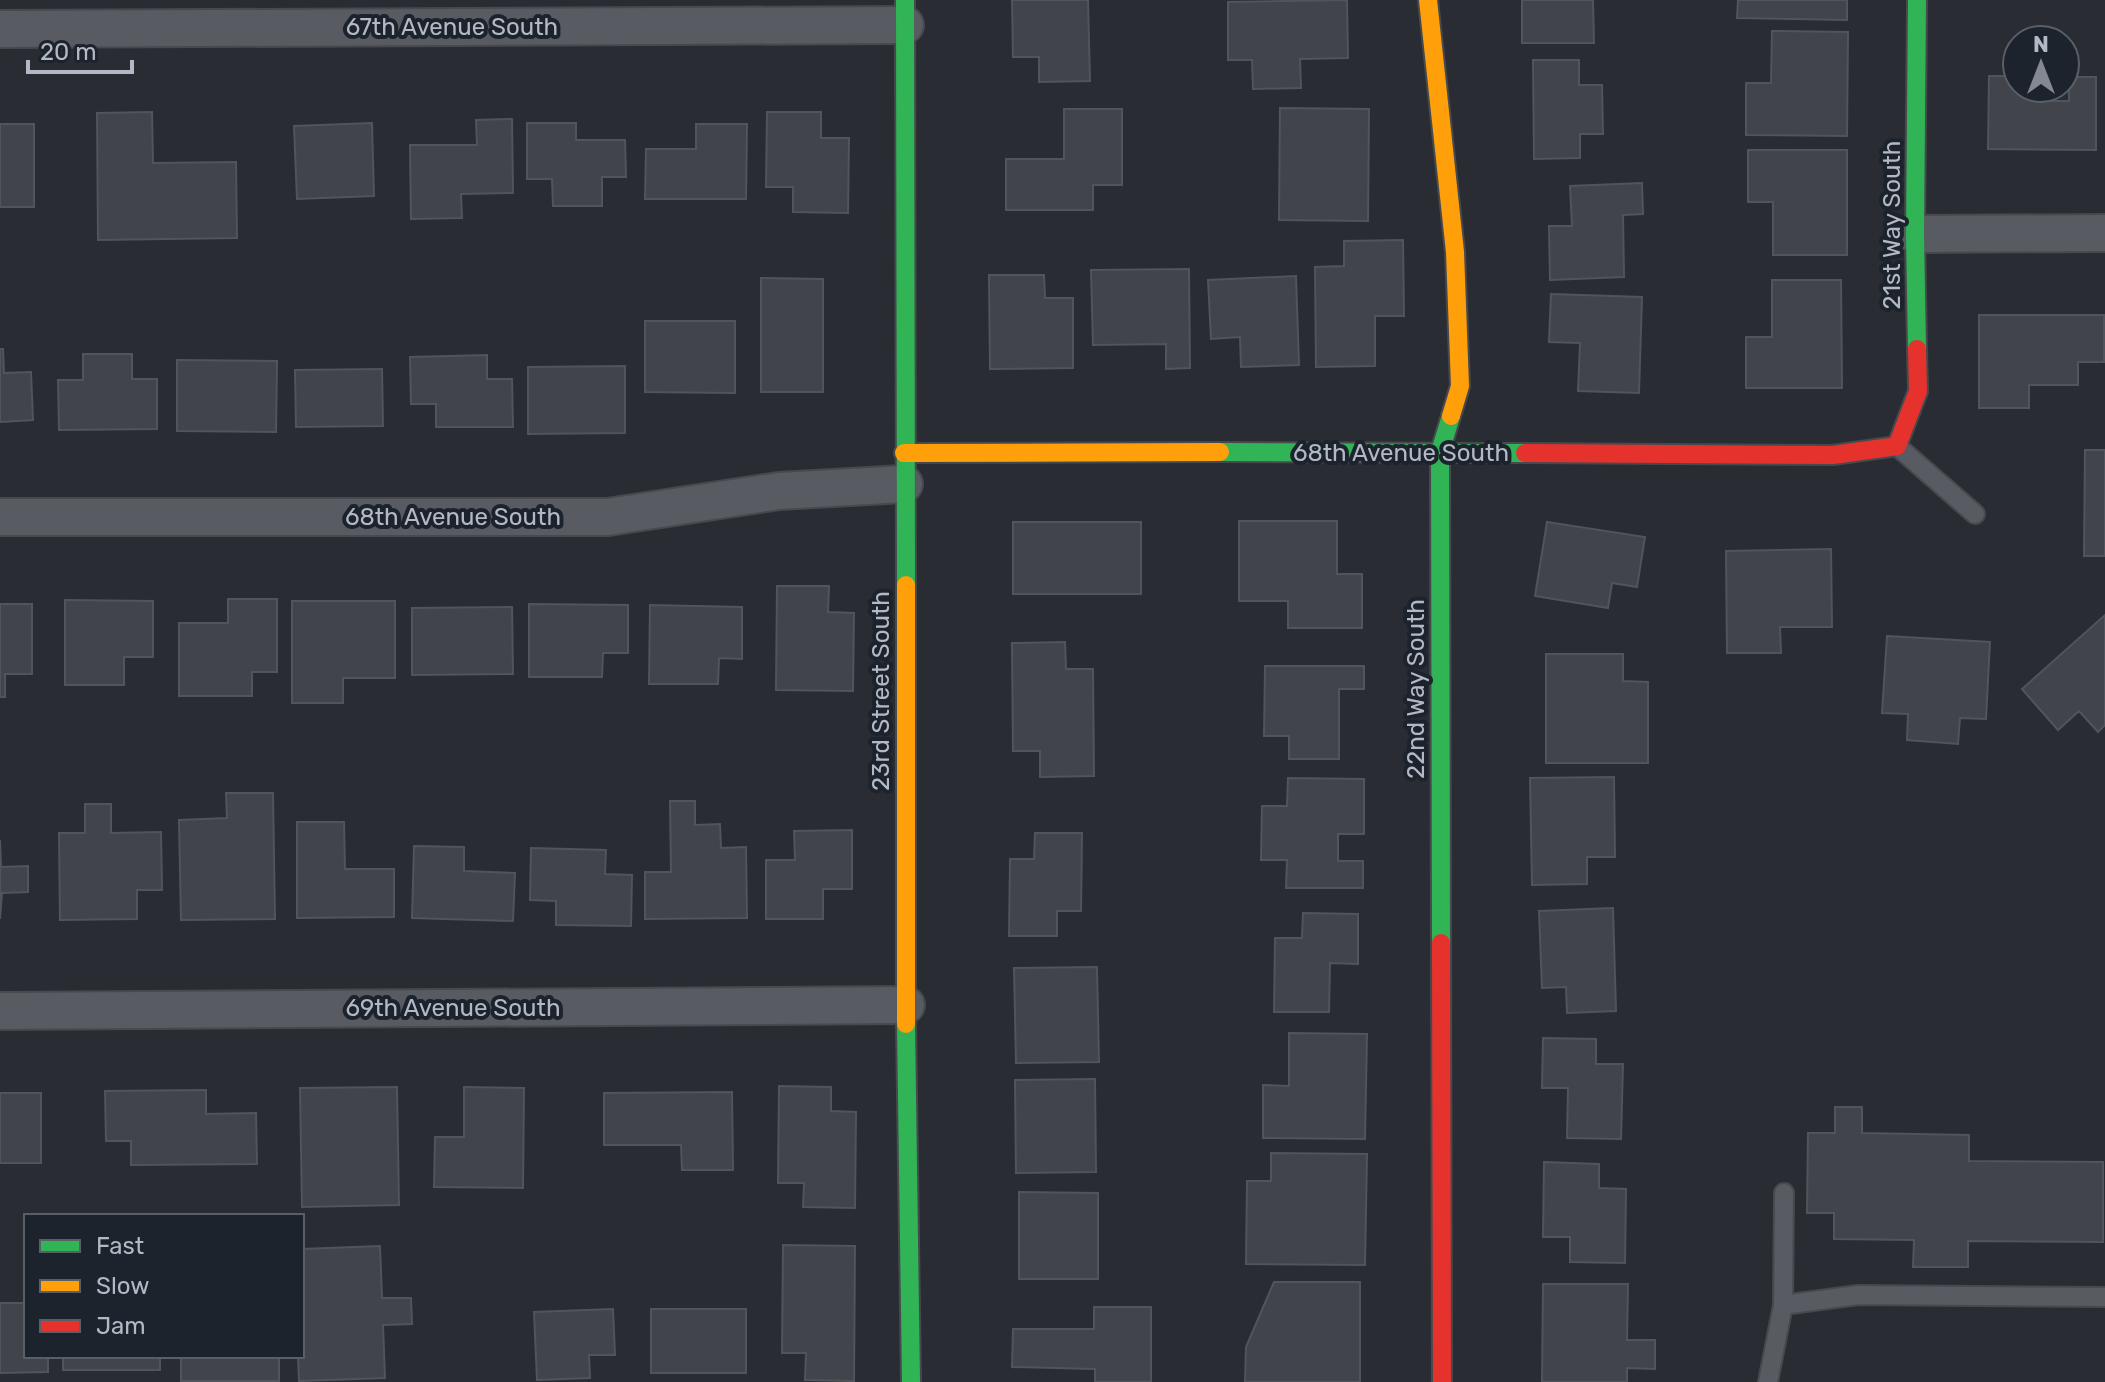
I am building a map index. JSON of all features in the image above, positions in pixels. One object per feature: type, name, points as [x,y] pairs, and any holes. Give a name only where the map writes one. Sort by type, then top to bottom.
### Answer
[{"type":"street","name":"22nd Way South","points":[[1428,0],[1455,252],[1460,386],[1440,452],[1442,1382]]},
{"type":"street","name":"21st Way South","points":[[1897,446],[1918,391],[1915,234],[1917,0]]},
{"type":"street","name":"67th Avenue South","points":[[0,29],[905,12]]},
{"type":"street","name":"23rd Street South","points":[[905,12],[906,1005],[911,1382]]},
{"type":"street","points":[[1915,234],[2105,233]]},
{"type":"street","name":"68th Avenue South","points":[[0,517],[608,517],[904,468],[1440,452],[1833,455],[1897,446]]},
{"type":"street","name":"69th Avenue South","points":[[0,1011],[906,1005]]},
{"type":"lane","points":[[1897,446],[1975,514]]},
{"type":"lane","points":[[1768,1382],[1783,1305],[1784,1193]]},
{"type":"lane","points":[[1783,1305],[1858,1295],[2105,1297]]},
{"type":"building","points":[[1012,0],[1088,0],[1090,81],[1039,82],[1039,57],[1013,57]]},
{"type":"building","points":[[1347,0],[1348,58],[1300,59],[1301,88],[1253,89],[1252,60],[1228,60],[1228,2]]},
{"type":"building","points":[[1522,0],[1593,0],[1594,43],[1522,43]]},
{"type":"building","points":[[1738,0],[1847,0],[1847,20],[1737,18]]},
{"type":"building","points":[[1772,31],[1848,32],[1847,136],[1746,135],[1746,83],[1771,83]]},
{"type":"building","points":[[1533,60],[1579,60],[1579,85],[1602,85],[1603,134],[1580,134],[1580,158],[1534,159]]},
{"type":"building","points":[[1989,76],[2001,76],[2001,104],[2081,104],[2081,77],[2096,77],[2096,150],[1988,149]]},
{"type":"building","points":[[1280,108],[1369,109],[1368,221],[1279,220]]},
{"type":"building","points":[[1064,109],[1122,109],[1122,185],[1093,185],[1093,210],[1006,210],[1006,159],[1064,159]]},
{"type":"building","points":[[152,112],[153,163],[236,162],[237,238],[98,240],[97,113]]},
{"type":"building","points":[[767,112],[821,112],[821,138],[849,138],[848,213],[793,212],[793,187],[766,187]]},
{"type":"building","points":[[512,119],[513,193],[461,194],[462,218],[411,219],[410,145],[477,145],[476,120]]},
{"type":"building","points":[[372,123],[374,196],[297,199],[294,126]]},
{"type":"building","points":[[527,123],[576,123],[576,140],[625,140],[626,177],[602,177],[602,206],[553,206],[552,179],[527,179]]},
{"type":"building","points":[[0,124],[34,124],[34,207],[0,207]]},
{"type":"building","points":[[696,124],[747,124],[746,199],[645,199],[646,149],[696,149]]},
{"type":"building","points":[[1748,150],[1847,150],[1847,255],[1773,255],[1773,202],[1748,202]]},
{"type":"building","points":[[1642,183],[1643,214],[1623,215],[1624,277],[1550,280],[1549,226],[1572,226],[1570,186]]},
{"type":"building","points":[[1403,240],[1404,316],[1375,316],[1375,366],[1316,367],[1315,267],[1344,266],[1344,241]]},
{"type":"building","points":[[1189,269],[1190,368],[1166,369],[1166,344],[1093,345],[1091,270]]},
{"type":"building","points":[[989,275],[1044,275],[1045,298],[1073,298],[1073,368],[990,369]]},
{"type":"building","points":[[1296,276],[1299,365],[1241,367],[1240,337],[1211,339],[1208,280]]},
{"type":"building","points":[[761,278],[823,279],[823,392],[761,392]]},
{"type":"building","points":[[1772,280],[1841,280],[1842,388],[1746,388],[1746,337],[1772,337]]},
{"type":"building","points":[[1551,294],[1642,297],[1639,393],[1578,391],[1580,343],[1549,342]]},
{"type":"building","points":[[1979,315],[2104,315],[2104,362],[2078,362],[2078,385],[2029,385],[2029,408],[1979,408]]},
{"type":"building","points":[[645,321],[735,321],[735,393],[645,392]]},
{"type":"building","points":[[0,349],[3,349],[4,373],[31,372],[33,420],[0,422]]},
{"type":"building","points":[[83,354],[132,354],[132,379],[157,379],[157,429],[59,430],[58,380],[83,380]]},
{"type":"building","points":[[487,355],[487,379],[512,379],[513,427],[436,427],[436,404],[411,404],[410,357]]},
{"type":"building","points":[[177,360],[277,361],[276,432],[177,431]]},
{"type":"building","points":[[625,366],[625,433],[528,434],[528,367]]},
{"type":"building","points":[[382,369],[383,426],[296,427],[295,370]]},
{"type":"building","points":[[2085,450],[2105,450],[2105,556],[2084,556]]},
{"type":"building","points":[[1239,521],[1337,521],[1337,574],[1362,574],[1362,628],[1288,628],[1288,601],[1239,601]]},
{"type":"building","points":[[1013,522],[1141,522],[1141,594],[1013,594]]},
{"type":"building","points":[[1547,522],[1645,537],[1637,587],[1612,583],[1608,608],[1535,596]]},
{"type":"building","points":[[1831,549],[1832,627],[1780,627],[1781,653],[1727,653],[1726,551]]},
{"type":"building","points":[[777,586],[829,586],[828,612],[854,613],[853,691],[776,690]]},
{"type":"building","points":[[228,599],[277,599],[277,672],[252,672],[252,696],[179,696],[179,623],[228,623]]},
{"type":"building","points":[[65,600],[153,601],[153,657],[124,657],[124,685],[65,685]]},
{"type":"building","points":[[292,601],[395,601],[395,678],[343,678],[343,703],[292,703]]},
{"type":"building","points":[[0,604],[32,604],[32,674],[5,674],[5,697],[0,697]]},
{"type":"building","points":[[529,604],[628,605],[628,653],[603,653],[602,677],[529,677]]},
{"type":"building","points":[[650,605],[742,607],[742,659],[719,658],[718,684],[649,684]]},
{"type":"building","points":[[512,607],[513,674],[412,675],[412,608]]},
{"type":"building","points":[[2105,615],[2105,725],[2098,732],[2079,711],[2058,730],[2022,689]]},
{"type":"building","points":[[1887,636],[1990,642],[1986,719],[1960,718],[1958,744],[1907,740],[1908,714],[1882,713]]},
{"type":"building","points":[[1065,642],[1066,669],[1093,669],[1094,776],[1040,777],[1040,751],[1013,751],[1012,643]]},
{"type":"building","points":[[1546,654],[1623,654],[1623,681],[1648,682],[1648,763],[1546,763]]},
{"type":"building","points":[[1265,666],[1364,666],[1364,689],[1339,689],[1339,759],[1289,759],[1289,736],[1264,736]]},
{"type":"building","points":[[1614,777],[1615,857],[1587,857],[1587,884],[1532,885],[1530,778]]},
{"type":"building","points":[[1288,778],[1364,779],[1364,834],[1338,834],[1338,861],[1363,861],[1363,888],[1286,888],[1287,860],[1261,860],[1262,806],[1287,806]]},
{"type":"building","points":[[226,793],[273,793],[275,919],[181,920],[179,820],[227,818]]},
{"type":"building","points":[[670,801],[695,801],[695,825],[720,824],[721,848],[746,847],[747,918],[645,919],[645,872],[671,872]]},
{"type":"building","points":[[85,804],[111,804],[111,833],[161,832],[162,890],[137,890],[137,919],[60,920],[59,833],[85,833]]},
{"type":"building","points":[[297,822],[344,822],[345,869],[394,869],[394,917],[297,918]]},
{"type":"building","points":[[852,830],[852,889],[823,889],[823,919],[766,919],[766,860],[795,860],[794,831]]},
{"type":"building","points":[[1035,833],[1082,833],[1081,911],[1057,911],[1057,936],[1009,936],[1010,859],[1034,859]]},
{"type":"building","points":[[0,840],[1,867],[28,866],[28,892],[2,893],[0,919]]},
{"type":"building","points":[[414,846],[464,847],[464,871],[515,873],[513,921],[412,918]]},
{"type":"building","points":[[531,848],[606,850],[605,874],[632,875],[631,926],[556,925],[556,901],[530,900]]},
{"type":"building","points":[[1613,908],[1616,1011],[1567,1013],[1566,987],[1542,988],[1539,911]]},
{"type":"building","points":[[1303,913],[1358,914],[1358,964],[1330,963],[1329,1012],[1274,1012],[1275,938],[1302,938]]},
{"type":"building","points":[[1097,967],[1099,1062],[1016,1063],[1014,968]]},
{"type":"building","points":[[1289,1033],[1367,1034],[1365,1139],[1263,1138],[1263,1085],[1289,1086]]},
{"type":"building","points":[[1543,1038],[1596,1039],[1596,1064],[1623,1064],[1621,1139],[1567,1138],[1568,1088],[1542,1088]]},
{"type":"building","points":[[1095,1079],[1096,1172],[1016,1173],[1015,1080]]},
{"type":"building","points":[[779,1086],[831,1087],[831,1111],[856,1112],[855,1208],[803,1207],[804,1183],[778,1183]]},
{"type":"building","points":[[397,1087],[399,1205],[302,1207],[300,1088]]},
{"type":"building","points":[[464,1087],[524,1088],[523,1188],[434,1187],[435,1137],[464,1137]]},
{"type":"building","points":[[206,1090],[206,1114],[256,1113],[257,1164],[131,1165],[131,1141],[106,1141],[105,1091]]},
{"type":"building","points":[[732,1092],[733,1170],[682,1170],[681,1145],[604,1145],[604,1093]]},
{"type":"building","points":[[0,1093],[41,1093],[41,1163],[0,1163]]},
{"type":"building","points":[[1835,1107],[1862,1107],[1862,1133],[1969,1135],[1969,1161],[2103,1162],[2103,1242],[1968,1241],[1968,1267],[1913,1267],[1914,1240],[1834,1239],[1834,1213],[1807,1213],[1808,1133],[1835,1133]]},
{"type":"building","points":[[1271,1153],[1367,1154],[1365,1265],[1246,1264],[1247,1181],[1271,1181]]},
{"type":"building","points":[[1544,1162],[1599,1164],[1599,1188],[1626,1189],[1625,1263],[1570,1262],[1570,1237],[1543,1237]]},
{"type":"building","points":[[1019,1192],[1098,1193],[1098,1279],[1019,1279]]},
{"type":"building","points":[[783,1245],[855,1246],[854,1381],[805,1380],[806,1353],[782,1353]]},
{"type":"building","points":[[380,1246],[382,1298],[411,1298],[412,1324],[383,1325],[385,1378],[299,1381],[298,1358],[304,1358],[304,1249]]},
{"type":"building","points":[[1274,1282],[1360,1282],[1360,1382],[1245,1382],[1246,1347]]},
{"type":"building","points":[[1543,1284],[1628,1284],[1627,1340],[1655,1340],[1655,1369],[1627,1368],[1627,1382],[1542,1382]]},
{"type":"building","points":[[0,1303],[24,1303],[24,1358],[48,1358],[48,1372],[0,1373]]},
{"type":"building","points":[[1094,1307],[1151,1307],[1151,1382],[1095,1382],[1095,1369],[1012,1367],[1013,1329],[1094,1329]]},
{"type":"building","points":[[613,1309],[615,1355],[589,1355],[590,1378],[537,1380],[534,1312]]},
{"type":"building","points":[[651,1309],[746,1309],[746,1373],[651,1373]]},
{"type":"building","points":[[63,1358],[160,1358],[160,1370],[63,1370]]},
{"type":"building","points":[[181,1358],[279,1358],[279,1381],[181,1381]]},
{"type":"traffic: fast","points":[[905,0],[906,585]]},
{"type":"traffic: fast","points":[[1917,0],[1917,349]]},
{"type":"traffic: fast","points":[[1441,943],[1440,452],[1451,416]]},
{"type":"traffic: fast","points":[[1220,452],[1525,453]]},
{"type":"traffic: fast","points":[[906,1024],[911,1382]]},
{"type":"traffic: slow","points":[[1428,0],[1455,252],[1460,386],[1451,416]]},
{"type":"traffic: slow","points":[[904,453],[1220,452]]},
{"type":"traffic: slow","points":[[906,585],[906,1024]]},
{"type":"traffic: jam","points":[[1525,453],[1833,455],[1897,446],[1918,391],[1917,349]]},
{"type":"traffic: jam","points":[[1441,943],[1442,1382]]}]
